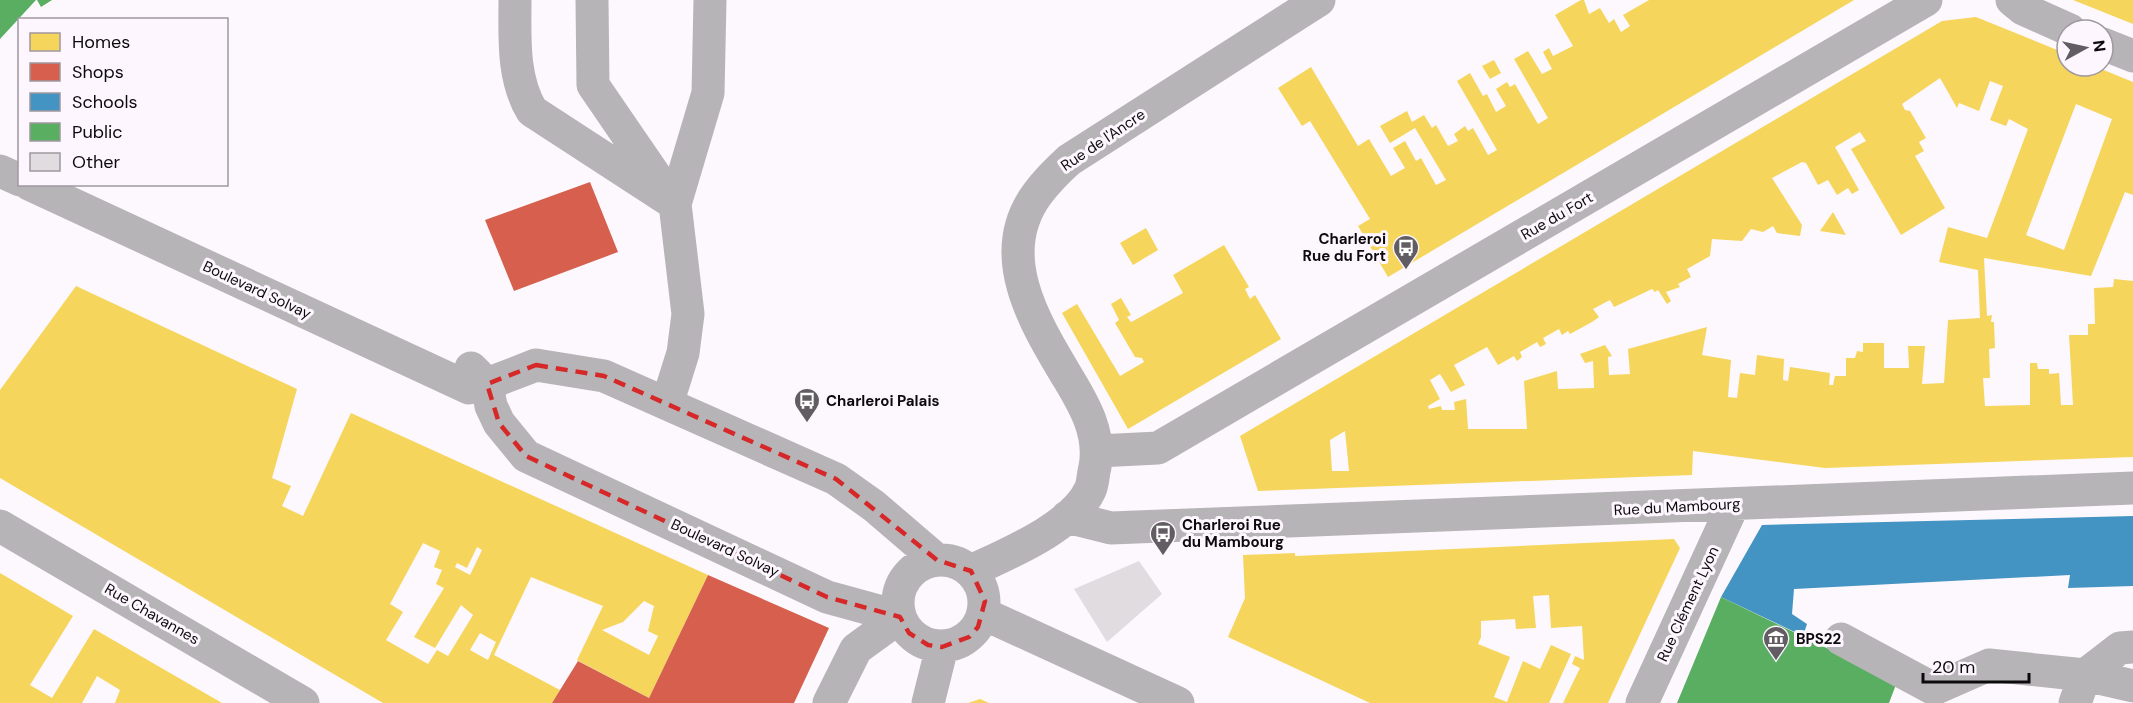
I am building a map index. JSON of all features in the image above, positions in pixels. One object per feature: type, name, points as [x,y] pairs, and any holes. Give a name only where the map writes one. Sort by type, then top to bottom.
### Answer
[{"type":"street","points":[[515,0],[515,61],[526,102],[532,111],[675,204]]},
{"type":"street","points":[[592,0],[593,85],[675,204]]},
{"type":"street","points":[[667,404],[683,353],[688,314],[675,204],[708,93],[710,0]]},
{"type":"street","name":"Rue de l'Ancre","points":[[1098,451],[1093,426],[1084,406],[1032,317],[1026,298],[1018,270],[1018,248],[1026,214],[1037,194],[1069,160],[1319,0]]},
{"type":"street","name":"Rue du Fort","points":[[1098,451],[1158,448],[1926,0]]},
{"type":"street","points":[[2012,0],[2023,9],[2055,23]]},
{"type":"street","points":[[2115,49],[2133,56]]},
{"type":"street","points":[[0,152],[18,160]]},
{"type":"street","points":[[0,171],[18,179]]},
{"type":"street","name":"Boulevard Solvay","points":[[33,186],[469,388],[487,384],[536,365],[561,367],[604,376],[836,479],[874,506],[937,560]]},
{"type":"street","name":"Boulevard Solvay","points":[[77,186],[471,368],[487,384],[491,406],[499,423],[526,456],[827,597],[900,617]]},
{"type":"street","points":[[971,571],[1049,532],[1067,517],[1090,490],[1098,451]]},
{"type":"street","name":"Rue du Mambourg","points":[[1067,517],[1111,528],[2133,488]]},
{"type":"street","name":"Rue Clément Lyon","points":[[1642,703],[1733,505]]},
{"type":"street","name":"Rue Chavannes","points":[[0,526],[303,703]]},
{"type":"street","points":[[937,560],[951,561],[971,571],[982,587],[985,601],[984,614],[978,627],[969,637],[942,647],[928,645],[915,638],[900,617],[896,605],[903,582],[922,564],[937,560]]},
{"type":"street","points":[[984,614],[1178,703]]},
{"type":"street","points":[[829,703],[856,649],[900,617]]},
{"type":"street","points":[[1841,639],[1934,688],[1989,665],[2080,689],[2133,686]]},
{"type":"street","points":[[928,703],[942,647]]},
{"type":"street","points":[[2080,689],[2120,648],[2133,647]]},
{"type":"highlighted area","points":[[536,365],[604,376],[836,479],[937,560],[971,571],[985,601],[978,627],[969,637],[942,647],[928,645],[909,633],[900,617],[827,597],[526,456],[499,423],[487,384]]},
{"type":"building: Homes","points":[[1584,0],[1589,14],[1600,8],[1609,23],[1614,19],[1621,32],[1630,26],[1623,15],[1649,0],[1854,0],[1388,277],[1358,226],[1370,219],[1310,121],[1302,126],[1278,88],[1311,67],[1358,146],[1369,139],[1391,176],[1405,168],[1393,148],[1405,141],[1416,161],[1421,158],[1436,185],[1446,180],[1415,128],[1390,143],[1380,126],[1407,111],[1412,122],[1424,115],[1432,128],[1436,125],[1448,146],[1458,141],[1454,134],[1465,126],[1468,131],[1473,128],[1488,155],[1497,150],[1457,81],[1470,73],[1483,96],[1487,94],[1496,112],[1506,106],[1496,89],[1507,82],[1510,87],[1515,84],[1538,124],[1548,118],[1514,59],[1528,51],[1542,74],[1552,69],[1543,52],[1549,48],[1553,56],[1573,46],[1555,15]]},
{"type":"building: Homes","points":[[2073,0],[2133,0],[2133,24]]},
{"type":"building: Homes","points":[[1976,17],[2055,49],[2055,78],[2115,78],[2115,75],[2133,82],[2133,195],[2125,192],[2091,276],[1984,258],[1987,316],[1992,315],[1991,322],[1994,322],[1995,348],[1989,349],[1990,378],[1983,378],[1985,406],[2030,405],[2030,363],[2037,363],[2038,369],[2049,369],[2049,374],[2059,373],[2061,405],[2073,405],[2069,335],[2088,335],[2088,324],[2095,324],[2094,288],[2113,287],[2114,279],[2133,281],[2133,457],[1825,468],[1693,451],[1692,475],[1258,491],[1240,436],[1942,21]],"holes":[[[1940,78],[1957,108],[1959,103],[1979,111],[1990,81],[2003,86],[1990,120],[2006,126],[2009,119],[2028,129],[1987,238],[1948,227],[1939,262],[1978,270],[1980,318],[1948,320],[1944,383],[1922,384],[1925,346],[1908,346],[1909,368],[1884,368],[1884,343],[1863,343],[1863,352],[1857,351],[1855,358],[1846,358],[1846,376],[1835,376],[1833,385],[1829,385],[1830,373],[1790,367],[1788,381],[1783,380],[1784,359],[1757,355],[1755,375],[1740,373],[1737,398],[1728,397],[1731,360],[1702,355],[1707,327],[1628,349],[1630,374],[1609,375],[1608,357],[1612,356],[1605,345],[1580,354],[1585,363],[1593,361],[1594,388],[1558,389],[1557,371],[1524,381],[1527,429],[1468,429],[1466,399],[1454,402],[1455,410],[1442,410],[1441,406],[1429,409],[1428,406],[1440,399],[1430,380],[1440,374],[1451,392],[1465,385],[1454,365],[1487,347],[1498,365],[1514,356],[1517,361],[1522,357],[1520,352],[1537,342],[1540,347],[1546,344],[1543,338],[1559,329],[1562,335],[1568,331],[1570,334],[1592,322],[1599,317],[1593,309],[1610,300],[1614,307],[1652,289],[1655,292],[1658,290],[1667,304],[1671,301],[1666,292],[1680,287],[1678,284],[1691,277],[1687,269],[1710,256],[1712,239],[1742,241],[1751,229],[1763,232],[1773,226],[1777,233],[1800,236],[1802,225],[1772,178],[1802,162],[1806,163],[1818,185],[1828,180],[1837,195],[1848,188],[1852,194],[1859,190],[1835,147],[1860,132],[1866,141],[1851,149],[1901,235],[1945,208],[1915,156],[1924,151],[1919,142],[1926,138],[1910,111],[1905,110],[1902,104]],[[2076,104],[2112,119],[2064,250],[2026,235]],[[1345,431],[1349,471],[1332,471],[1330,440]]]},
{"type":"building: Homes","points":[[1494,60],[1501,73],[1490,79],[1482,66]]},
{"type":"building: Homes","points":[[1833,212],[1846,235],[1820,231]]},
{"type":"building: Homes","points":[[1146,228],[1158,250],[1133,265],[1120,243]]},
{"type":"building: Homes","points":[[1224,245],[1249,287],[1245,289],[1250,299],[1255,295],[1281,339],[1128,429],[1062,313],[1077,304],[1120,376],[1144,362],[1142,358],[1135,357],[1115,323],[1119,320],[1111,304],[1121,298],[1131,315],[1127,317],[1131,322],[1135,320],[1183,293],[1173,275]]},
{"type":"building: Homes","points":[[76,286],[297,389],[272,478],[291,486],[282,506],[303,516],[351,413],[708,575],[649,698],[577,660],[603,606],[531,577],[494,655],[560,690],[552,703],[383,703],[0,478],[0,390]],"holes":[[[423,543],[440,551],[434,567],[442,570],[436,584],[444,588],[414,637],[435,648],[461,605],[473,615],[448,656],[437,650],[428,664],[386,640],[403,612],[390,604]],[[477,547],[482,550],[470,575],[455,567],[457,563],[467,568]],[[644,601],[654,606],[648,631],[658,636],[649,655],[602,630],[623,622]],[[480,633],[496,642],[488,660],[470,650]]]},
{"type":"building: Homes","points":[[1674,539],[1680,548],[1608,703],[1563,703],[1580,668],[1572,664],[1575,656],[1584,660],[1582,626],[1551,628],[1549,595],[1533,596],[1536,628],[1516,629],[1515,619],[1481,621],[1481,637],[1478,644],[1510,657],[1494,697],[1507,702],[1523,661],[1540,669],[1551,645],[1571,654],[1549,703],[1370,703],[1228,637],[1245,598],[1243,555],[1295,553],[1295,556]]},
{"type":"building: Homes","points":[[0,573],[73,616],[30,685],[52,698],[94,629],[222,703],[115,703],[120,690],[97,676],[82,703],[0,703]]},
{"type":"building: Homes","points":[[980,699],[989,703],[968,703]]},
{"type":"building: Shops","points":[[590,182],[618,252],[514,291],[485,220]]},
{"type":"building: Shops","points":[[708,575],[829,628],[794,703],[552,703],[578,661],[649,698]]},
{"type":"building: Schools","points":[[2133,516],[2133,586],[2068,588],[2070,575],[1794,589],[1792,614],[1807,624],[1803,636],[1721,597],[1762,525]]},
{"type":"building: Public","points":[[0,0],[36,0],[18,18],[0,39]]},
{"type":"building: Public","points":[[37,0],[52,0],[41,7]]},
{"type":"building: Public","name":"BPS22","points":[[1721,597],[1897,682],[1889,703],[1677,703]]},
{"type":"building: Other","points":[[1139,561],[1162,594],[1107,642],[1074,589]]},
{"type":"place","name":"Charleroi Rue du Fort","points":[[1406,271]]},
{"type":"place","name":"Charleroi Palais","points":[[807,424]]},
{"type":"place","name":"Charleroi Rue du Mambourg","points":[[1163,557]]},
{"type":"place","name":"BPS22","points":[[1776,662]]}]
